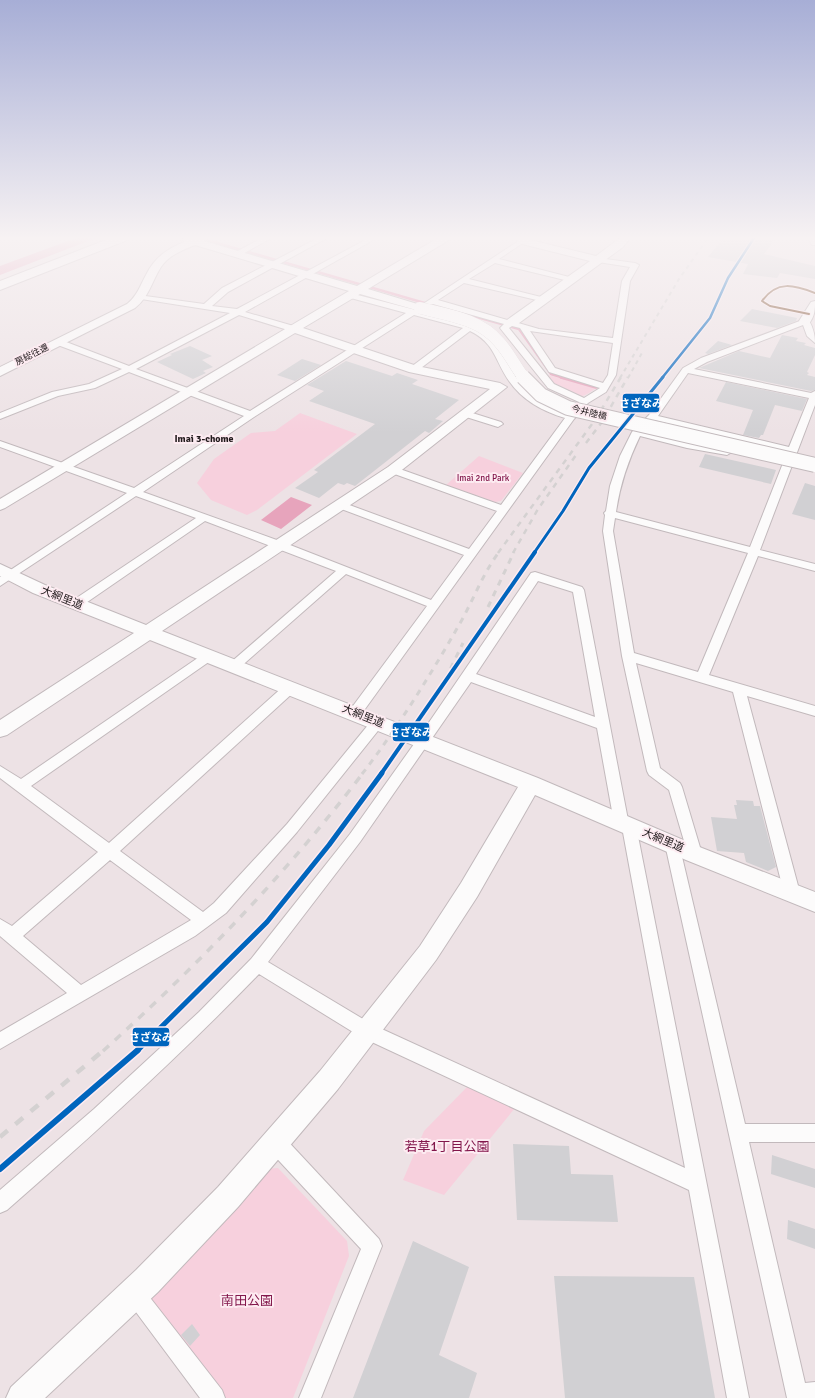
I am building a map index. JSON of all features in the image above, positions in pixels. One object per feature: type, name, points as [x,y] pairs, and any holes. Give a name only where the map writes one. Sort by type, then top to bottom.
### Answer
[{"type":"street","name":"房総往還","points":[[0,372],[134,303]]},
{"type":"street","points":[[182,303],[238,312],[414,369],[526,393]]},
{"type":"street","points":[[206,307],[210,303]]},
{"type":"street","points":[[0,416],[55,394],[92,386],[129,369],[254,303]]},
{"type":"street","points":[[0,505],[337,303]]},
{"type":"street","name":"今井陸橋","points":[[417,303],[464,320],[486,330],[500,342],[528,384],[545,398],[560,405],[815,466]]},
{"type":"street","points":[[3,576],[137,492],[252,415],[356,350],[427,303]]},
{"type":"street","points":[[508,326],[538,303]]},
{"type":"street","points":[[355,713],[571,417],[586,401],[603,390],[614,370],[623,303]]},
{"type":"street","points":[[694,854],[675,787],[654,771],[628,656],[608,531],[609,513],[615,486],[625,456],[637,432],[652,417],[686,370],[704,360],[805,321],[815,304]]},
{"type":"street","points":[[424,305],[508,326],[618,341]]},
{"type":"street","points":[[424,305],[469,328],[492,343],[514,382],[526,393],[549,407],[571,417]]},
{"type":"street","points":[[805,321],[810,327],[810,335],[815,340]]},
{"type":"street","points":[[508,326],[516,341],[551,386],[564,394],[586,401]]},
{"type":"street","points":[[523,327],[550,366],[557,373],[605,386]]},
{"type":"street","points":[[414,369],[469,328]]},
{"type":"street","points":[[516,341],[534,344]]},
{"type":"street","points":[[58,342],[252,415]]},
{"type":"street","points":[[535,367],[550,366]]},
{"type":"street","points":[[686,370],[815,396],[792,451],[772,508],[702,677]]},
{"type":"street","points":[[0,730],[393,470],[500,387]]},
{"type":"street","points":[[466,414],[498,424]]},
{"type":"street","points":[[652,417],[704,431],[792,451]]},
{"type":"street","points":[[637,432],[815,471]]},
{"type":"street","points":[[0,444],[281,544],[434,605]]},
{"type":"street","points":[[393,470],[504,510]]},
{"type":"street","points":[[340,505],[471,554]]},
{"type":"street","points":[[609,513],[815,568]]},
{"type":"street","points":[[76,604],[205,517]]},
{"type":"street","points":[[234,666],[344,570]]},
{"type":"street","name":"大網里道","points":[[3,576],[378,722],[530,784],[694,854],[815,902]]},
{"type":"street","points":[[0,1203],[102,1116],[205,1018],[257,964],[355,838],[424,741],[535,576],[578,590],[603,725],[625,824],[698,1184],[738,1398]]},
{"type":"street","points":[[21,786],[209,656]]},
{"type":"street","points":[[628,656],[815,712]]},
{"type":"street","points":[[468,676],[603,725]]},
{"type":"street","points":[[80,994],[6,931],[108,852],[290,688]]},
{"type":"street","points":[[739,688],[792,893]]},
{"type":"street","points":[[0,1041],[204,921],[220,908],[292,828],[352,758],[378,722]]},
{"type":"street","points":[[0,771],[108,852],[204,921]]},
{"type":"street","points":[[22,1398],[134,1293],[228,1197],[329,1080],[428,952],[469,890],[530,784]]},
{"type":"street","points":[[672,844],[738,1133],[803,1395]]},
{"type":"street","points":[[257,964],[367,1031],[698,1184]]},
{"type":"street","points":[[738,1133],[815,1133]]},
{"type":"street","points":[[275,1142],[372,1246],[310,1398]]},
{"type":"street","points":[[134,1293],[214,1398]]},
{"type":"green space","points":[[544,374],[596,388],[584,395],[571,395],[556,387]]},
{"type":"green space","points":[[300,413],[357,434],[257,510],[247,515],[211,500],[197,483],[214,459],[251,433],[275,431]]},
{"type":"green space","name":"Imai 2nd Park","points":[[479,456],[523,473],[501,501],[495,502],[446,485]]},
{"type":"green space","name":"若草1丁目公園","points":[[467,1087],[515,1108],[444,1195],[403,1180],[424,1131]]},
{"type":"green space","name":"南田公園","points":[[278,1168],[347,1241],[349,1256],[293,1398],[220,1398],[153,1307],[150,1287],[264,1169]]},
{"type":"shaded area","points":[[291,497],[312,505],[281,529],[261,520]]},
{"type":"building","points":[[752,309],[797,318],[796,321],[777,328],[740,321]]},
{"type":"building","points":[[782,335],[798,338],[796,341],[806,343],[804,345],[815,348],[815,355],[807,375],[815,377],[815,390],[811,391],[699,368],[739,351],[770,358]]},
{"type":"building","points":[[718,341],[732,345],[708,354],[705,353]]},
{"type":"building","points":[[190,346],[212,356],[202,360],[213,367],[203,371],[206,373],[193,379],[157,362],[172,355],[170,354]]},
{"type":"building","points":[[302,359],[321,365],[295,381],[277,375]]},
{"type":"building","points":[[346,361],[392,376],[397,373],[418,380],[412,384],[459,400],[435,419],[443,421],[429,433],[425,431],[355,486],[347,483],[344,485],[338,483],[319,498],[295,488],[318,472],[314,470],[375,424],[309,401],[324,391],[307,385]]},
{"type":"building","points":[[726,382],[807,399],[802,411],[775,405],[763,435],[759,438],[743,435],[753,410],[716,401]]},
{"type":"building","points":[[705,454],[776,470],[771,484],[699,467]]},
{"type":"building","points":[[805,483],[815,486],[815,520],[792,514]]},
{"type":"building","points":[[736,800],[753,801],[754,806],[760,806],[776,867],[768,871],[746,862],[744,853],[717,851],[711,817],[737,819],[734,805],[737,805]]},
{"type":"building","points":[[513,1144],[569,1146],[571,1174],[613,1175],[618,1222],[517,1220]]},
{"type":"building","points":[[772,1155],[815,1169],[815,1188],[771,1174]]},
{"type":"building","points":[[788,1220],[815,1229],[815,1249],[787,1239]]},
{"type":"building","points":[[413,1241],[469,1267],[439,1355],[477,1373],[469,1398],[353,1398]]},
{"type":"building","points":[[554,1276],[694,1277],[715,1398],[565,1398]]},
{"type":"building","points":[[192,1324],[200,1335],[190,1346],[181,1335]]},
{"type":"waterway","points":[[426,303],[442,308]]},
{"type":"waterway","points":[[463,313],[519,329],[551,374],[564,378]]},
{"type":"waterway","points":[[561,377],[596,387]]},
{"type":"railway","points":[[620,378],[665,303]]},
{"type":"railway","points":[[628,378],[642,353]]},
{"type":"railway","points":[[498,553],[595,420],[621,377]]},
{"type":"railway","points":[[586,443],[602,422],[628,377]]},
{"type":"railway","points":[[513,553],[538,509],[576,455]]},
{"type":"railway","points":[[362,774],[388,739],[425,682],[459,625],[499,552]]},
{"type":"railway","points":[[488,607],[514,552]]},
{"type":"railway","points":[[440,690],[463,643]]},
{"type":"railway","points":[[103,1051],[138,1019],[240,918],[303,847],[363,773]]},
{"type":"railway","points":[[0,1137],[104,1050]]},
{"type":"transit line","name":"さざなみ","points":[[0,1169],[126,1061],[179,1011],[267,922],[329,845],[409,735],[563,511],[589,468],[710,318],[717,303]]},
{"type":"transit line","points":[[766,303],[770,306],[809,314]]},
{"type":"district","name":"Imai 3-chome","points":[[204,439]]}]
